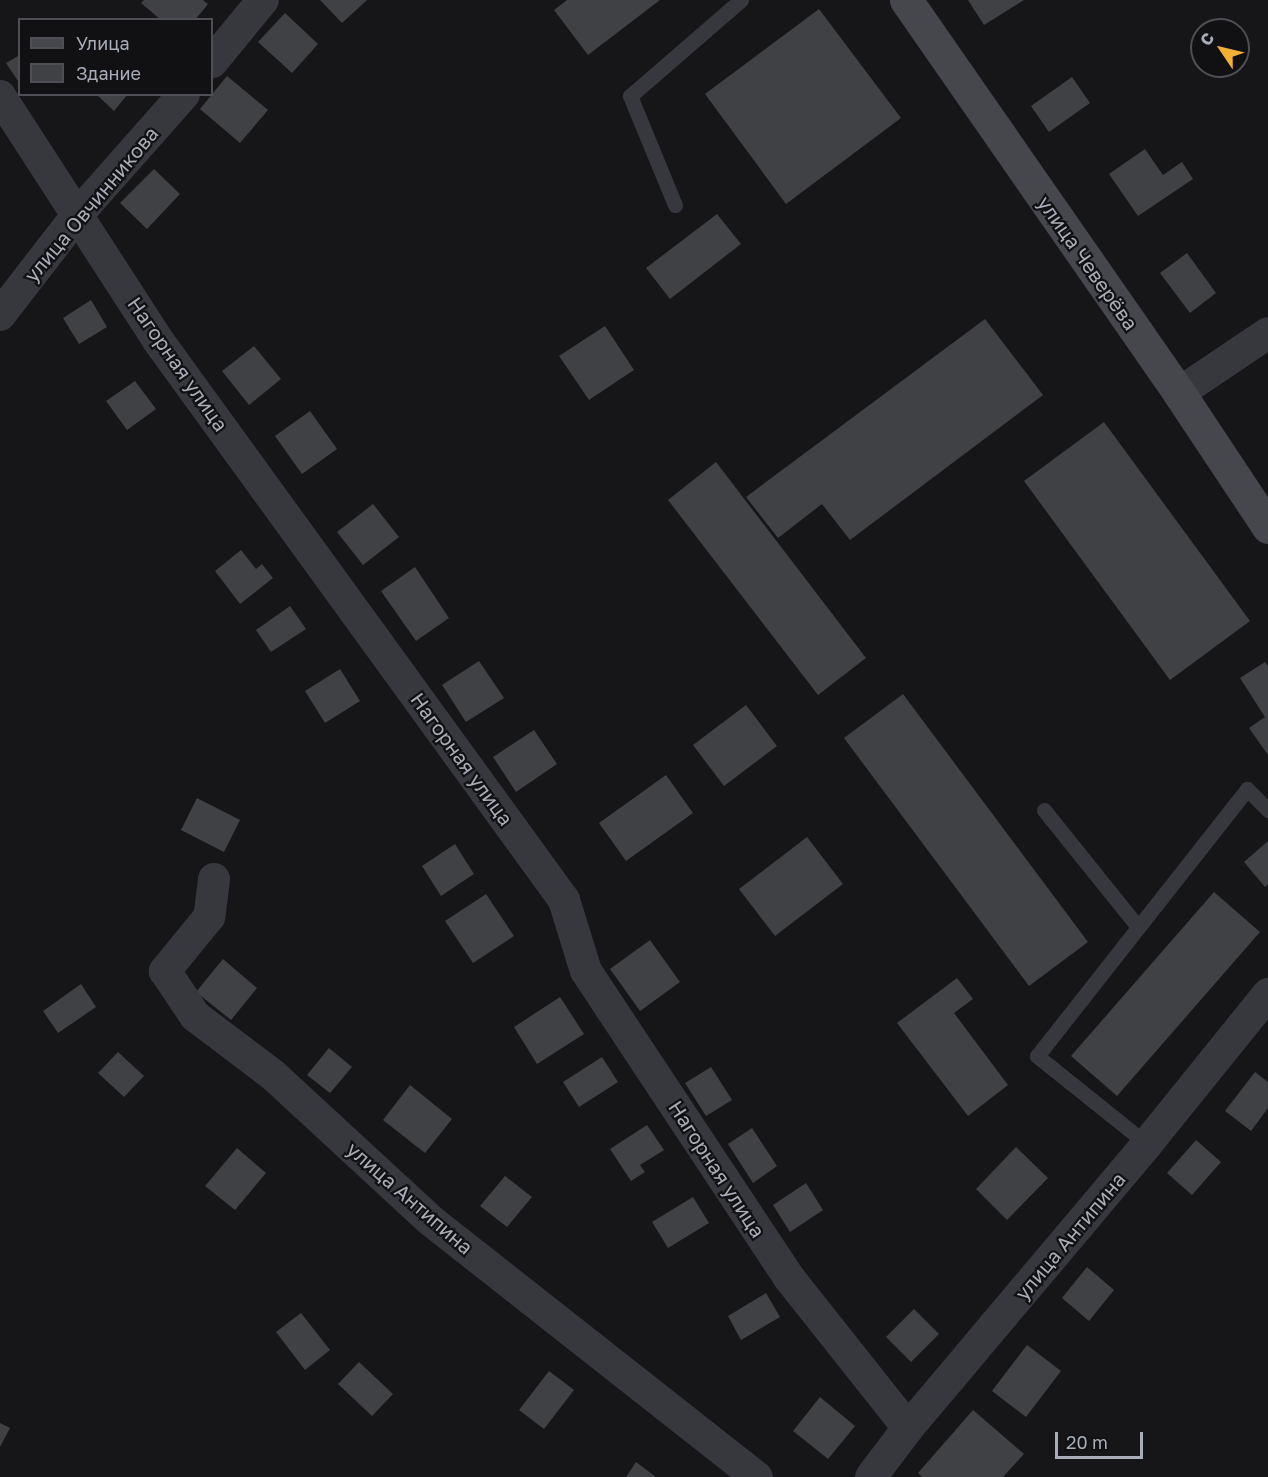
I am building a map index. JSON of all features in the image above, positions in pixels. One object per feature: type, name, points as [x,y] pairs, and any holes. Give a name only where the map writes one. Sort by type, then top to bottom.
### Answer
[{"type":"street","points":[[213,61],[263,0]]},
{"type":"street","name":"улица Чеверёва","points":[[906,0],[1179,393],[1268,527]]},
{"type":"street","name":"Нагорная улица","points":[[0,96],[78,213],[157,339],[564,900],[586,971],[790,1279],[908,1428]]},
{"type":"street","name":"улица Овчинникова","points":[[0,315],[78,213],[182,96]]},
{"type":"street","points":[[1179,393],[1268,333]]},
{"type":"street","name":"улица Антипина","points":[[214,879],[209,917],[165,971],[195,1016],[273,1075],[429,1220],[757,1477]]},
{"type":"street","name":"улица Антипина","points":[[871,1477],[908,1428],[1146,1144],[1268,994]]},
{"type":"lane","points":[[675,205],[630,96],[741,0]]},
{"type":"lane","points":[[1146,1144],[1037,1056],[1247,789],[1268,810]]},
{"type":"lane","points":[[1044,810],[1138,927]]},
{"type":"building","points":[[144,0],[203,0],[208,4],[197,18],[159,18],[141,3]]},
{"type":"building","points":[[320,0],[367,0],[342,23]]},
{"type":"building","points":[[567,0],[660,0],[588,55],[554,10]]},
{"type":"building","points":[[968,0],[1024,0],[984,25]]},
{"type":"building","points":[[819,9],[901,118],[786,204],[705,94]]},
{"type":"building","points":[[285,13],[318,44],[292,73],[258,42]]},
{"type":"building","points":[[18,56],[18,81],[6,63]]},
{"type":"building","points":[[227,76],[268,110],[240,143],[200,109],[213,96]]},
{"type":"building","points":[[1072,77],[1090,103],[1049,132],[1031,106]]},
{"type":"building","points":[[98,96],[126,96],[114,111]]},
{"type":"building","points":[[1145,149],[1163,175],[1182,162],[1193,179],[1138,216],[1109,174]]},
{"type":"building","points":[[154,169],[180,194],[147,229],[120,203]]},
{"type":"building","points":[[717,214],[741,244],[670,299],[646,268]]},
{"type":"building","points":[[1187,253],[1216,293],[1190,313],[1160,273]]},
{"type":"building","points":[[91,300],[107,327],[79,344],[63,318]]},
{"type":"building","points":[[985,319],[1043,395],[850,540],[822,504],[778,538],[746,497]]},
{"type":"building","points":[[605,326],[634,370],[589,400],[559,356]]},
{"type":"building","points":[[254,346],[281,379],[249,405],[222,371]]},
{"type":"building","points":[[135,381],[156,409],[127,430],[106,401]]},
{"type":"building","points":[[310,411],[337,449],[302,474],[275,436]]},
{"type":"building","points":[[1104,422],[1250,621],[1170,680],[1024,481]]},
{"type":"building","points":[[716,462],[866,658],[818,695],[668,500]]},
{"type":"building","points":[[373,504],[399,537],[363,565],[337,532]]},
{"type":"building","points":[[241,550],[256,569],[262,564],[273,578],[240,604],[215,571]]},
{"type":"building","points":[[415,567],[449,618],[416,641],[381,591]]},
{"type":"building","points":[[290,606],[306,629],[271,652],[256,630]]},
{"type":"building","points":[[479,661],[504,698],[466,722],[442,685]]},
{"type":"building","points":[[1265,662],[1268,666],[1268,755],[1249,728],[1265,717],[1240,678]]},
{"type":"building","points":[[340,669],[360,701],[325,723],[305,691]]},
{"type":"building","points":[[903,694],[1088,942],[1029,986],[844,738]]},
{"type":"building","points":[[746,705],[777,746],[724,786],[693,745]]},
{"type":"building","points":[[534,730],[557,764],[516,792],[493,757]]},
{"type":"building","points":[[666,775],[693,813],[626,861],[599,823]]},
{"type":"building","points":[[197,798],[240,820],[224,852],[181,830]]},
{"type":"building","points":[[807,837],[843,884],[775,936],[739,889]]},
{"type":"building","points":[[1268,841],[1268,884],[1265,887],[1244,862]]},
{"type":"building","points":[[455,844],[474,874],[441,896],[422,866]]},
{"type":"building","points":[[1214,892],[1260,932],[1117,1096],[1071,1056]]},
{"type":"building","points":[[486,894],[514,936],[473,963],[445,921]]},
{"type":"building","points":[[650,940],[680,982],[640,1011],[610,969]]},
{"type":"building","points":[[223,959],[257,988],[231,1020],[196,992]]},
{"type":"building","points":[[957,978],[973,999],[954,1013],[1008,1085],[968,1116],[897,1023]]},
{"type":"building","points":[[81,984],[96,1007],[58,1033],[43,1011]]},
{"type":"building","points":[[560,997],[584,1034],[537,1064],[514,1027]]},
{"type":"building","points":[[329,1048],[352,1067],[330,1093],[307,1075]]},
{"type":"building","points":[[118,1052],[144,1076],[124,1097],[98,1073]]},
{"type":"building","points":[[602,1057],[618,1082],[579,1107],[563,1082]]},
{"type":"building","points":[[711,1067],[732,1100],[706,1116],[685,1083]]},
{"type":"building","points":[[1255,1072],[1268,1082],[1268,1108],[1251,1131],[1225,1111]]},
{"type":"building","points":[[410,1085],[452,1119],[425,1153],[383,1120]]},
{"type":"building","points":[[647,1125],[664,1150],[640,1165],[645,1172],[631,1181],[610,1149]]},
{"type":"building","points":[[752,1128],[777,1166],[753,1183],[728,1144]]},
{"type":"building","points":[[1196,1140],[1221,1162],[1192,1195],[1167,1173]]},
{"type":"building","points":[[1016,1147],[1048,1178],[1007,1220],[976,1189]]},
{"type":"building","points":[[237,1148],[266,1173],[235,1210],[205,1186]]},
{"type":"building","points":[[505,1176],[532,1197],[507,1227],[480,1206]]},
{"type":"building","points":[[806,1183],[823,1210],[790,1232],[773,1205]]},
{"type":"building","points":[[693,1197],[709,1223],[668,1248],[652,1222]]},
{"type":"building","points":[[1087,1267],[1114,1290],[1089,1321],[1062,1298]]},
{"type":"building","points":[[766,1293],[780,1317],[741,1340],[728,1316]]},
{"type":"building","points":[[914,1309],[939,1334],[911,1362],[886,1337]]},
{"type":"building","points":[[301,1313],[330,1350],[305,1370],[276,1332]]},
{"type":"building","points":[[1027,1345],[1061,1371],[1026,1417],[992,1391]]},
{"type":"building","points":[[359,1362],[393,1394],[372,1416],[338,1384]]},
{"type":"building","points":[[549,1371],[574,1390],[544,1429],[519,1410]]},
{"type":"building","points":[[820,1397],[855,1426],[828,1459],[793,1431]]},
{"type":"building","points":[[973,1410],[1024,1454],[1003,1477],[922,1477],[918,1473]]},
{"type":"building","points":[[0,1423],[10,1428],[0,1447]]},
{"type":"building","points":[[636,1462],[656,1477],[626,1477]]}]
